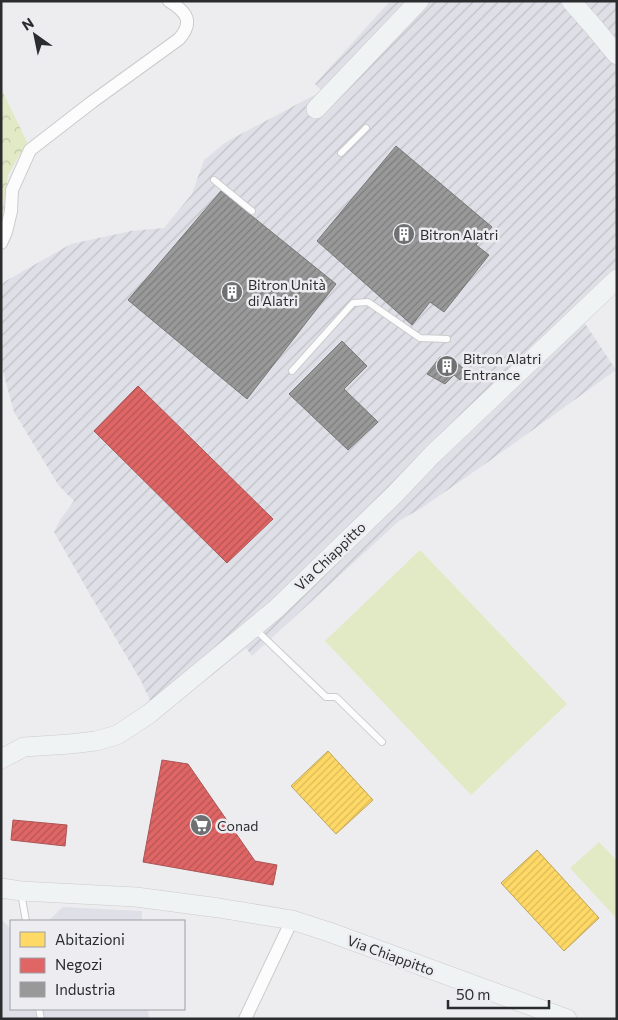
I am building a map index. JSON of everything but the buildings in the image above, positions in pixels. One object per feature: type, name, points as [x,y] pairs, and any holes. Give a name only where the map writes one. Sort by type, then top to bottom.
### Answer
[{"type":"street","points":[[1,243],[11,211],[12,190],[30,150],[179,39],[184,33],[188,24],[186,17],[181,10],[169,1]]},
{"type":"street","points":[[316,109],[419,1]]},
{"type":"street","points":[[571,1],[617,55]]},
{"type":"street","name":"Via Chiappitto","points":[[1,759],[24,747],[96,741],[117,734],[149,714],[276,609],[395,494],[432,455],[617,279]]},
{"type":"street","name":"Via Chiappitto","points":[[1,888],[21,891],[136,897],[292,920],[567,1019]]},
{"type":"street","points":[[245,1019],[292,920]]},
{"type":"lane","points":[[342,153],[366,128]]},
{"type":"lane","points":[[214,180],[252,211]]},
{"type":"lane","points":[[292,371],[353,303],[368,302],[420,338],[446,339]]},
{"type":"lane","points":[[253,627],[326,697],[336,697],[382,742]]},
{"type":"lane","points":[[21,891],[26,920]]},
{"type":"shaded area","points":[[390,1],[617,1],[617,292],[584,322],[616,370],[488,462],[423,507],[399,521],[252,656],[246,648],[158,718],[141,681],[54,532],[74,501],[59,486],[14,412],[1,364],[1,287],[4,282],[71,244],[131,231],[164,228],[192,194],[204,160],[226,142],[322,91],[315,84]]},
{"type":"shaded area","points":[[63,907],[142,911],[142,920],[49,920]]},
{"type":"shaded area","points":[[1,919],[10,928],[10,1010],[148,1010],[149,1019],[1,1019]]},
{"type":"green space","points":[[1,88],[27,142],[8,175],[2,221],[1,220]]},
{"type":"green space","points":[[420,550],[567,704],[471,795],[325,641]]},
{"type":"green space","points":[[599,842],[617,861],[617,919],[570,868]]},
{"type":"place","name":"Bitron Alatri","points":[[404,234]]},
{"type":"place","name":"Bitron Unità di Alatri","points":[[232,292]]},
{"type":"place","name":"Bitron Alatri Entrance","points":[[447,366]]},
{"type":"place","name":"Conad","points":[[201,825]]}]
